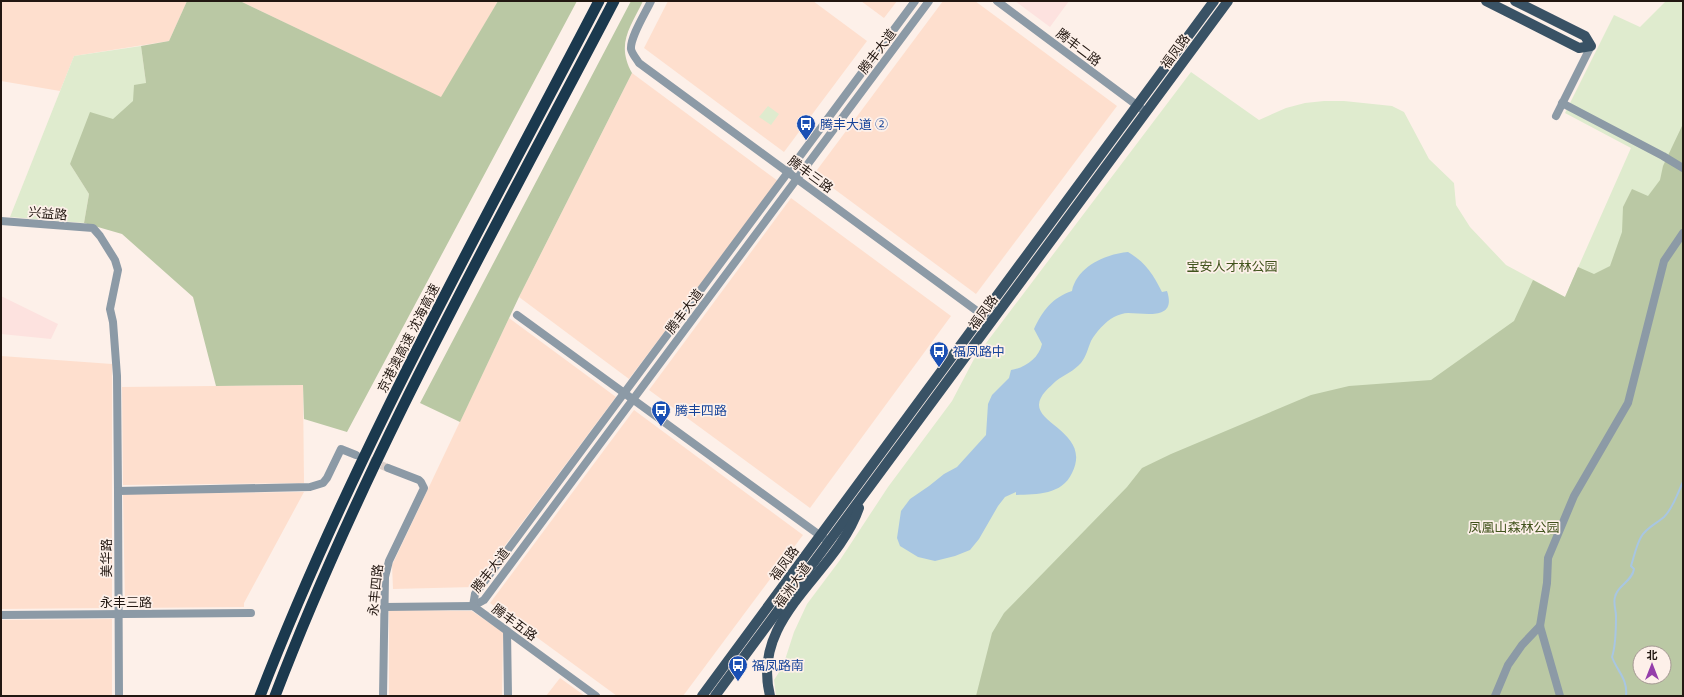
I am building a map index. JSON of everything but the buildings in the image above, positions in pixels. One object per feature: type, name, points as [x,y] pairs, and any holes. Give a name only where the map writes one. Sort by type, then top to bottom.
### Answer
[{"type":"highway","name":"京港澳高速 沈海高速","points":[[260,696],[302,591],[375,431],[599,1]]},
{"type":"highway","name":"京港澳高速 沈海高速","points":[[275,696],[346,527],[426,358],[614,1]]},
{"type":"main road","name":"福凤路","points":[[715,696],[1228,1]]},
{"type":"main road","points":[[1486,1],[1579,48],[1591,46],[1585,36],[1515,1]]},
{"type":"main road","name":"福凤路","points":[[702,696],[1137,105],[1210,3]]},
{"type":"main road","points":[[919,401],[928,408]]},
{"type":"main road","name":"福洲大道","points":[[770,696],[766,668],[771,643],[778,628],[807,586],[840,544],[859,510],[862,497]]},
{"type":"street","name":"腾丰三路","points":[[651,1],[632,40],[631,48],[639,63],[992,322]]},
{"type":"street","name":"腾丰大道","points":[[473,606],[475,594],[915,1]]},
{"type":"street","name":"腾丰大道","points":[[473,606],[484,600],[929,1]]},
{"type":"street","name":"腾丰二路","points":[[997,1],[1146,112]]},
{"type":"street","points":[[1556,116],[1591,46]]},
{"type":"street","points":[[1562,104],[1663,156],[1683,168]]},
{"type":"street","name":"兴益路","points":[[1,221],[92,228]]},
{"type":"street","name":"美华路","points":[[92,228],[100,236],[115,260],[118,270],[110,309],[113,322],[117,376],[119,696]]},
{"type":"street","points":[[1560,696],[1540,626],[1547,583],[1548,558],[1574,496],[1628,403],[1664,260],[1683,233]]},
{"type":"street","points":[[518,315],[829,542]]},
{"type":"street","points":[[118,491],[310,487],[323,483],[341,449],[356,455]]},
{"type":"street","name":"永丰四路","points":[[383,696],[385,577],[389,561],[424,488],[422,482],[419,480],[388,468]]},
{"type":"street","name":"腾丰五路","points":[[384,606],[473,606],[596,696]]},
{"type":"street","name":"永丰三路","points":[[1,614],[251,613]]},
{"type":"street","points":[[1495,696],[1508,665],[1522,645],[1540,626]]},
{"type":"street","points":[[507,631],[508,696]]},
{"type":"shaded area","points":[[1,1],[187,1],[169,41],[74,56],[60,91],[1,81]]},
{"type":"shaded area","points":[[240,1],[498,1],[442,98]]},
{"type":"shaded area","points":[[668,1],[813,1],[867,41],[784,152],[644,48]]},
{"type":"shaded area","points":[[861,1],[897,1],[884,18]]},
{"type":"shaded area","points":[[943,1],[975,1],[1117,106],[976,294],[814,174]]},
{"type":"shaded area","points":[[1015,1],[1069,1],[1050,27]]},
{"type":"shaded area","points":[[632,73],[778,181],[629,379],[519,297]]},
{"type":"shaded area","points":[[791,198],[951,316],[810,508],[649,390]]},
{"type":"shaded area","points":[[1,296],[58,324],[51,339],[1,334]]},
{"type":"shaded area","points":[[509,318],[616,397],[474,587],[393,589],[392,565]]},
{"type":"shaded area","points":[[1,356],[112,364],[112,608],[1,609]]},
{"type":"shaded area","points":[[303,385],[304,483],[123,485],[122,387]]},
{"type":"shaded area","points":[[634,410],[803,535],[683,696],[617,696],[490,603]]},
{"type":"shaded area","points":[[304,492],[244,603],[244,607],[125,608],[123,494]]},
{"type":"shaded area","points":[[389,610],[472,611],[503,632],[502,696],[389,696]]},
{"type":"shaded area","points":[[112,619],[112,696],[1,696],[1,620]]},
{"type":"shaded area","points":[[560,678],[585,696],[546,696]]},
{"type":"green space","points":[[187,1],[240,1],[441,97],[498,1],[577,1],[347,432],[304,419],[303,385],[216,386],[193,297],[122,234],[84,223],[89,194],[70,164],[90,112],[113,119],[133,101],[134,85],[146,83],[141,46],[169,41]]},
{"type":"green space","points":[[631,1],[643,1],[630,28],[625,45],[627,63],[632,73],[519,297],[460,422],[420,403]]},
{"type":"green space","name":"宝安人才林公园","points":[[1666,1],[1683,1],[1683,696],[776,696],[774,680],[783,666],[794,632],[807,604],[840,560],[888,487],[952,401],[974,359],[1191,72],[1259,120],[1286,108],[1305,103],[1324,101],[1344,101],[1392,106],[1404,112],[1429,159],[1454,183],[1456,205],[1470,227],[1506,265],[1565,297],[1631,148],[1565,113],[1614,15],[1640,27]]},
{"type":"green space","points":[[141,46],[146,83],[134,101],[70,164],[89,194],[84,223],[10,217],[74,56]]},
{"type":"green space","points":[[768,106],[779,114],[771,125],[759,117]]},
{"type":"green space","name":"凤凰山森林公园","points":[[1682,126],[1683,696],[976,696],[992,633],[1004,613],[1127,487],[1142,468],[1171,454],[1311,395],[1349,386],[1431,380],[1514,321],[1533,280],[1565,297],[1578,267],[1594,274],[1610,266],[1622,232],[1623,207],[1632,189],[1648,196],[1660,180],[1663,166]]},
{"type":"water","points":[[1128,252],[1148,269],[1162,292],[1167,291],[1169,301],[1168,307],[1164,311],[1158,313],[1126,313],[1111,319],[1093,338],[1081,363],[1072,371],[1056,381],[1045,392],[1039,401],[1041,412],[1063,432],[1075,449],[1076,460],[1068,480],[1062,486],[1048,492],[1016,495],[1016,492],[1005,497],[998,506],[979,539],[970,550],[955,556],[935,561],[918,557],[900,546],[897,538],[901,511],[910,499],[944,474],[957,467],[986,435],[988,404],[992,395],[1009,378],[1011,370],[1026,365],[1038,354],[1042,344],[1034,329],[1045,310],[1059,297],[1072,291],[1080,275],[1093,263],[1119,253]]},
{"type":"waterway","points":[[1626,696],[1624,680],[1612,657],[1616,632],[1614,602],[1616,593],[1633,573],[1634,569],[1631,566],[1641,537],[1651,526],[1664,517],[1673,505],[1683,482]]},
{"type":"tunnel","points":[[359,456],[388,468]]},
{"type":"place","name":"腾丰大道 ②","points":[[806,141]]},
{"type":"place","name":"福凤路中","points":[[939,368]]},
{"type":"place","name":"腾丰四路","points":[[661,427]]},
{"type":"place","name":"福凤路南","points":[[738,682]]}]
